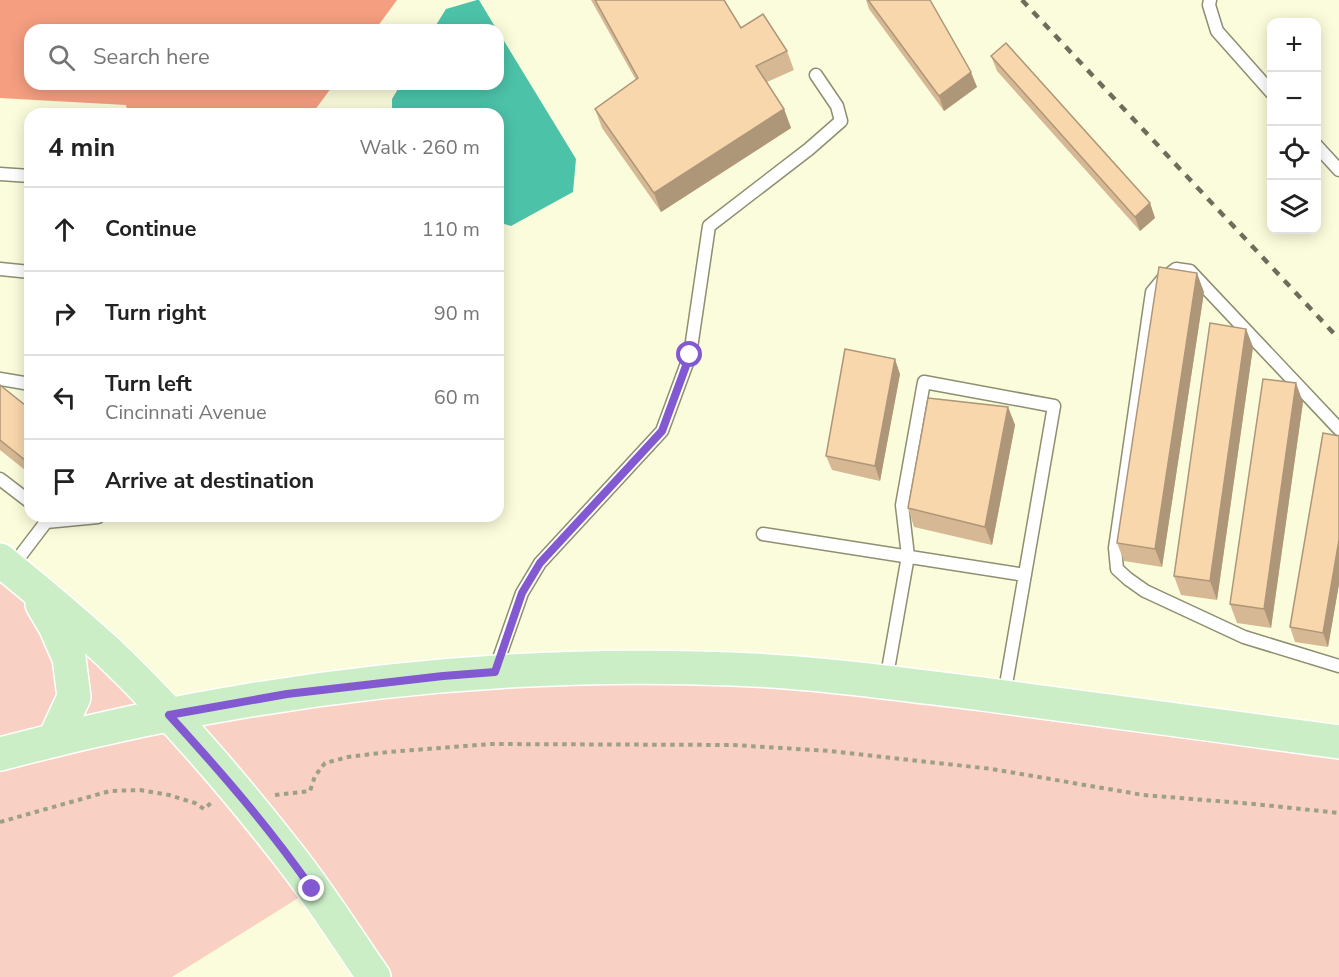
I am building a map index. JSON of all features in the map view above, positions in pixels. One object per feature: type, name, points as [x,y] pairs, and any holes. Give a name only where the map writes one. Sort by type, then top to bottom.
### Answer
[{"type":"main road","points":[[14,571],[108,653],[169,715],[243,799],[291,859],[374,977]]},
{"type":"main road","points":[[14,571],[55,626],[69,658],[74,697],[54,740]]},
{"type":"main road","points":[[0,754],[169,715],[287,694],[495,672],[650,667],[720,669],[886,682],[1339,742]]},
{"type":"lane","points":[[1210,0],[1209,5],[1217,31],[1267,87]]},
{"type":"lane","points":[[495,672],[522,593],[540,563],[662,431],[690,355],[709,226],[810,149],[841,121],[837,106],[816,75]]},
{"type":"lane","points":[[1321,150],[1339,170]]},
{"type":"lane","points":[[0,174],[24,176]]},
{"type":"lane","points":[[0,269],[24,271]]},
{"type":"lane","points":[[1339,429],[1190,271],[1176,269],[1152,292],[1115,548],[1117,569],[1145,591],[1244,637],[1339,666]]},
{"type":"lane","points":[[0,379],[24,383]]},
{"type":"lane","points":[[886,682],[908,556],[902,505],[924,382],[1054,406],[1004,697]]},
{"type":"lane","points":[[0,479],[24,497]]},
{"type":"lane","points":[[14,571],[44,522]]},
{"type":"lane","points":[[763,534],[1025,575]]},
{"type":"path","points":[[0,822],[110,791],[140,790],[169,795],[195,803],[204,809],[211,802],[310,791],[315,777],[325,763],[348,757],[491,744],[722,745],[842,753],[992,769],[1143,795],[1339,813]]},
{"type":"shaded area","points":[[0,0],[397,0],[379,24],[24,24],[24,90],[330,90],[316,108],[127,108],[126,105],[0,98]]},
{"type":"shaded area","points":[[0,568],[170,715],[684,668],[1339,742],[1339,977],[368,977],[311,890],[172,977],[0,977]]},
{"type":"water","points":[[479,0],[493,24],[437,24],[446,9]]},
{"type":"water","points":[[504,41],[576,159],[573,192],[511,226],[504,224],[504,108],[392,108],[392,99],[397,90],[504,90]]},
{"type":"building","points":[[595,0],[724,0],[741,28],[763,14],[787,51],[756,66],[784,109],[654,193],[595,109],[638,78]]},
{"type":"building","points":[[868,0],[930,0],[971,72],[939,96]]},
{"type":"building","points":[[1006,43],[1150,203],[1135,217],[991,56]]},
{"type":"building","points":[[1159,267],[1197,273],[1155,549],[1117,543]]},
{"type":"building","points":[[1210,323],[1246,329],[1210,581],[1174,576]]},
{"type":"building","points":[[845,349],[895,359],[875,466],[826,456]]},
{"type":"building","points":[[1263,379],[1296,383],[1264,609],[1230,604]]},
{"type":"building","points":[[0,385],[24,404],[24,459],[0,440]]},
{"type":"building","points":[[928,398],[1008,407],[985,527],[908,508]]},
{"type":"building","points":[[1323,433],[1339,436],[1339,540],[1323,633],[1290,627]]},
{"type":"railway","points":[[1022,0],[1339,339]]},
{"type":"route","points":[[312,889],[226,778],[169,715],[287,694],[495,672],[522,593],[540,563],[662,431],[690,355]]}]
